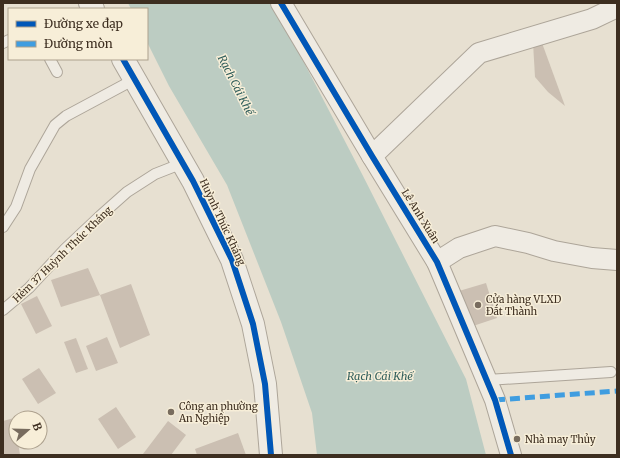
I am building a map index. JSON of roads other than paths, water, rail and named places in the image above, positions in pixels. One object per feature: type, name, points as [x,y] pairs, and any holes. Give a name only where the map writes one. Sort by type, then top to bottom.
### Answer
[{"type":"street","name":"Lê Anh Xuân","points":[[281,3],[372,156],[438,262],[495,400],[511,455]]},
{"type":"street","points":[[372,156],[479,53],[592,19],[617,7]]},
{"type":"street","name":"Huỳnh Thúc Kháng","points":[[124,60],[193,181],[232,260],[254,324],[265,384],[271,455]]},
{"type":"street","points":[[438,262],[459,248],[495,236],[528,243],[554,251],[592,258],[617,260]]},
{"type":"lane","points":[[50,60],[56,72]]},
{"type":"lane","points":[[3,227],[16,207],[30,169],[55,125],[66,116],[135,79]]},
{"type":"lane","name":"Hẻm 37 Huỳnh Thúc Kháng","points":[[3,310],[30,288],[65,249],[126,192],[155,174],[183,163]]},
{"type":"lane","points":[[487,380],[611,372]]},
{"type":"water","name":"Rạch Cái Khế","points":[[128,3],[273,3],[466,379],[486,455],[317,455],[312,413],[281,322],[227,185],[169,86],[148,44],[148,8],[130,8]]},
{"type":"place","name":"Cửa hàng VLXD Đắt Thành","points":[[478,305]]},
{"type":"place","name":"Công an phường An Nghiệp","points":[[171,412]]},
{"type":"place","name":"Nhà may Thủy","points":[[517,439]]}]
